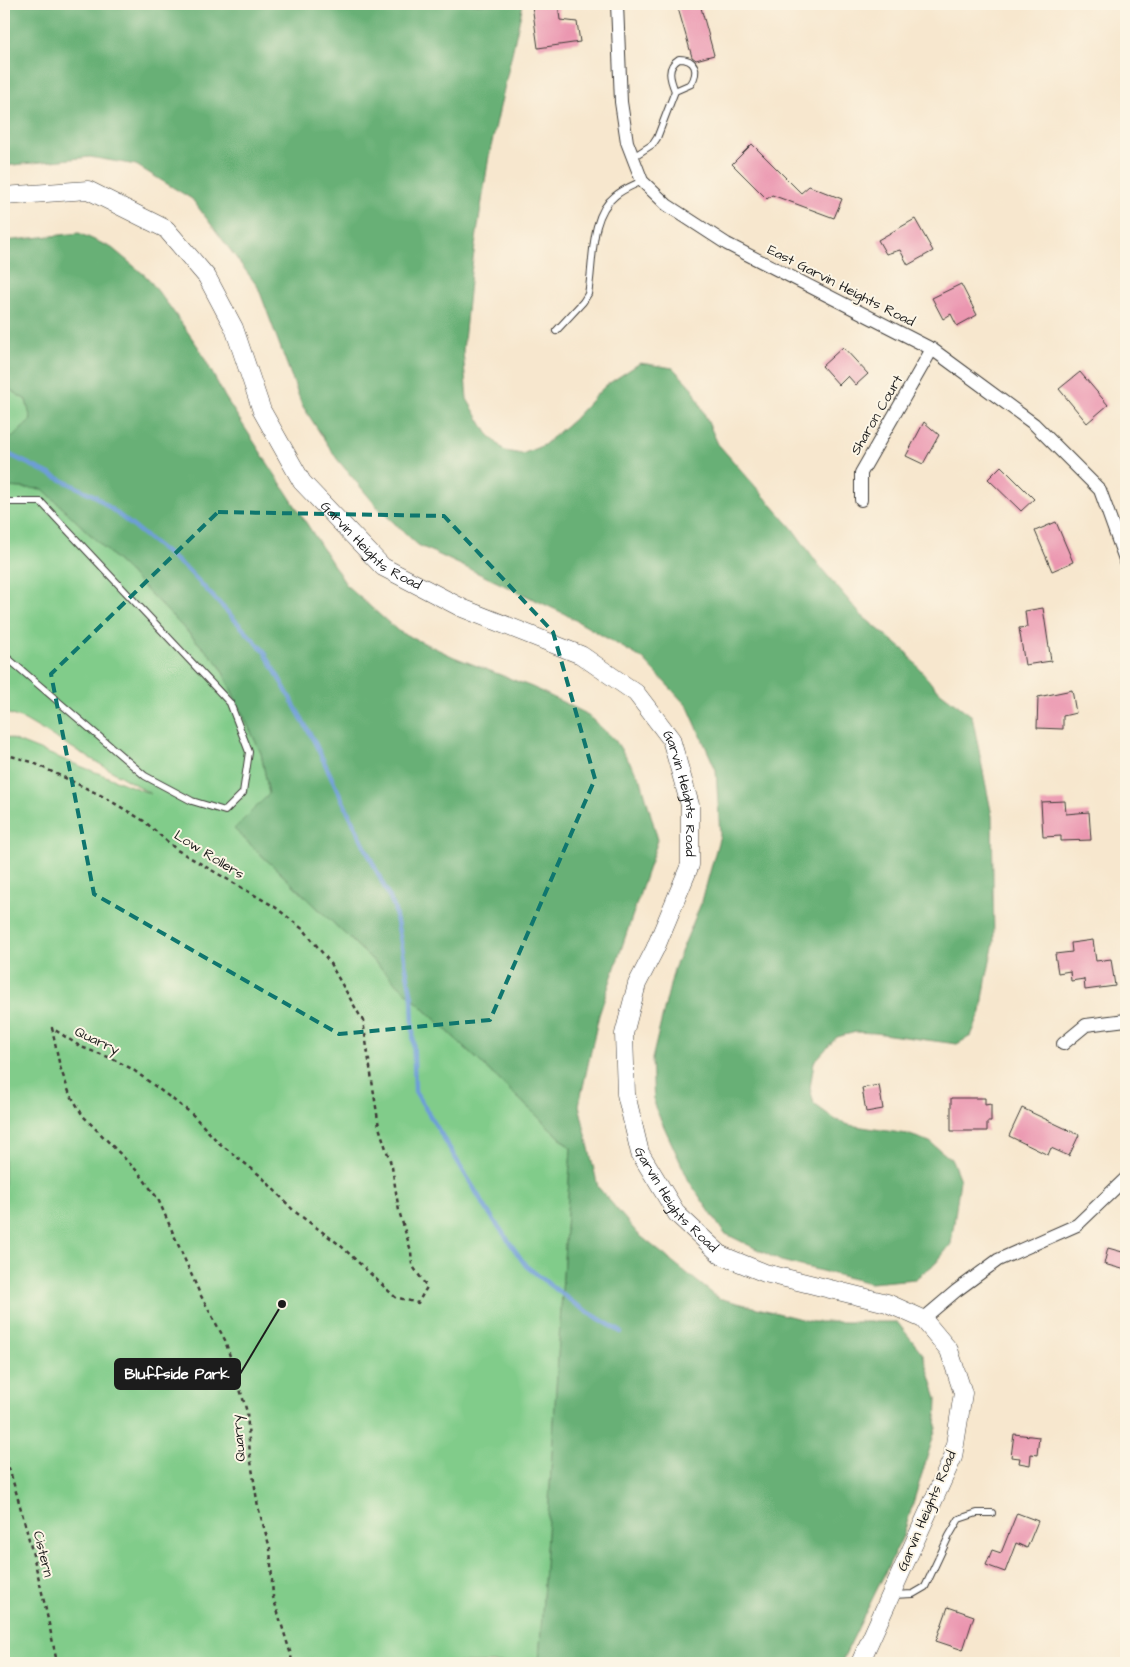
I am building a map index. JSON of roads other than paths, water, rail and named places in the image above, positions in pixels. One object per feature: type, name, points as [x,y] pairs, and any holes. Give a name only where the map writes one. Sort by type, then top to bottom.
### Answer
[{"type":"main road","name":"Garvin Heights Road","points":[[4,196],[88,190],[166,229],[207,277],[234,328],[262,411],[302,482],[383,567],[462,608],[581,655],[636,693],[670,740],[690,805],[690,865],[655,949],[637,984],[624,1034],[626,1094],[640,1153],[677,1214],[721,1255],[765,1272],[887,1303],[922,1318],[949,1350],[964,1393],[953,1457],[860,1663]]},
{"type":"street","name":"East Garvin Heights Road","points":[[617,4],[621,102],[627,142],[642,181],[667,205],[727,244],[932,349],[1034,424],[1100,490],[1126,562]]},
{"type":"street","name":"Sharon Court","points":[[861,500],[861,473],[932,349]]},
{"type":"street","points":[[1063,1044],[1086,1025],[1126,1020]]},
{"type":"street","points":[[922,1318],[998,1260],[1078,1225],[1126,1178]]},
{"type":"lane","points":[[633,158],[653,144],[657,138],[675,91],[671,81],[670,68],[679,59],[687,60],[694,66],[696,72],[694,78],[691,84],[675,91]]},
{"type":"lane","points":[[556,330],[583,302],[588,294],[596,232],[603,208],[616,195],[642,181]]},
{"type":"lane","points":[[4,502],[41,502],[230,703],[249,752],[243,793],[225,811],[192,801],[145,776],[4,655]]},
{"type":"lane","points":[[891,1595],[913,1594],[924,1587],[959,1519],[977,1513],[992,1513]]},
{"type":"waterway","points":[[4,452],[95,496],[188,570],[264,651],[314,741],[394,907],[412,998],[415,1091],[487,1210],[526,1266],[575,1304],[621,1332]]},
{"type":"place","name":"Bluffside Park","points":[[282,1304]]}]
